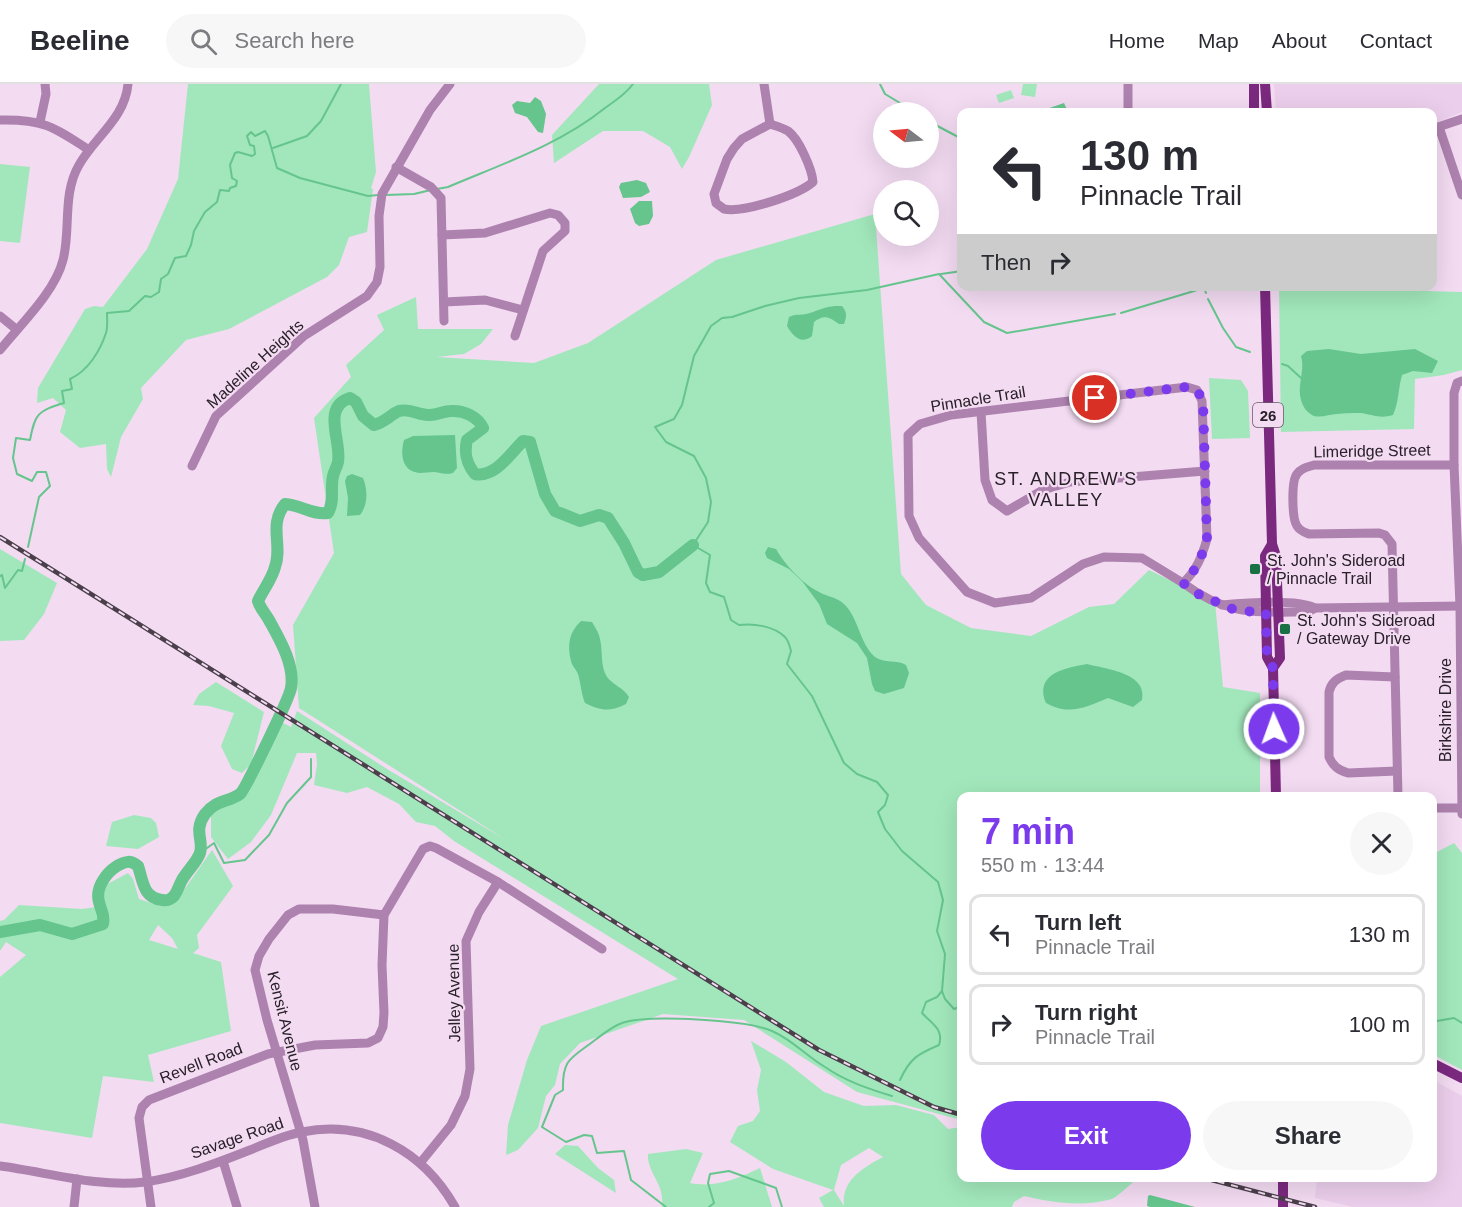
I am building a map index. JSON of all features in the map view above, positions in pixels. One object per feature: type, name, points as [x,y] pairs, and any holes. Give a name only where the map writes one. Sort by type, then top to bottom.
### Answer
[{"type":"main road","points":[[1254,84],[1254,108]]},
{"type":"main road","points":[[1265,84],[1267,108]]},
{"type":"main road","name":"26","points":[[1265,291],[1272,544],[1276,556],[1280,658],[1273,668]]},
{"type":"main road","name":"26","points":[[1272,544],[1265,556],[1267,657],[1273,668],[1276,792]]},
{"type":"main road","points":[[1437,1066],[1462,1078]]},
{"type":"main road","points":[[1283,1182],[1283,1207]]},
{"type":"street","points":[[40,123],[46,94],[45,84]]},
{"type":"street","points":[[0,350],[41,300],[54,280],[63,260],[74,176],[89,150],[116,117],[126,99],[128,84]]},
{"type":"street","name":"Madeline Heights","points":[[192,466],[216,416],[303,336],[367,296],[377,282],[380,267],[379,216],[382,194],[430,110],[450,84]]},
{"type":"street","points":[[764,84],[770,124]]},
{"type":"street","points":[[1128,84],[1128,108]]},
{"type":"street","points":[[1437,128],[1462,119]]},
{"type":"street","points":[[0,120],[27,120],[40,123],[62,131],[89,150]]},
{"type":"street","points":[[770,124],[788,131],[796,139],[812,173],[813,182],[806,188],[760,206],[724,209],[716,203],[714,194],[727,159],[742,139],[770,124]]},
{"type":"street","points":[[1437,131],[1462,195]]},
{"type":"street","points":[[396,167],[431,187],[441,198],[444,321]]},
{"type":"street","points":[[442,235],[485,234],[550,213],[558,215],[565,223],[565,231],[543,251],[515,336]]},
{"type":"street","points":[[444,302],[485,300],[523,310]]},
{"type":"street","points":[[0,316],[16,329]]},
{"type":"street","name":"Birkshire Drive","points":[[1461,811],[1461,606],[1454,465],[1454,393],[1458,383],[1462,381]]},
{"type":"street","name":"Pinnacle Trail","points":[[1183,583],[1193,573],[1202,557],[1207,539],[1203,401],[1197,390],[1186,387],[951,415],[920,424],[908,435],[909,516],[919,538],[967,592],[995,603],[1031,598],[1083,564],[1104,557],[1142,558],[1198,594],[1222,605],[1308,612],[1315,608],[1461,606]]},
{"type":"street","points":[[981,412],[985,480],[992,500],[1007,511],[1043,490],[1070,482],[1205,471]]},
{"type":"street","name":"Limeridge Street","points":[[1392,607],[1392,544],[1389,539],[1379,533],[1309,534],[1298,529],[1294,523],[1294,479],[1302,469],[1314,465],[1454,465]]},
{"type":"street","points":[[1392,607],[1398,792]]},
{"type":"street","points":[[1395,677],[1346,675],[1331,684],[1329,757],[1333,765],[1348,773],[1397,771]]},
{"type":"street","points":[[1437,809],[1461,811]]},
{"type":"street","points":[[277,1052],[315,1045],[368,1043],[378,1038],[383,1028],[384,1013],[382,954],[384,915],[419,854],[430,846],[498,882],[602,949]]},
{"type":"street","name":"Jelley Avenue","points":[[421,1162],[451,1125],[465,1096],[470,1069],[466,941],[479,912],[498,882]]},
{"type":"street","name":"Kensit Avenue","points":[[315,1207],[303,1140],[256,981],[255,970],[259,956],[280,924],[288,915],[299,909],[333,909],[384,915]]},
{"type":"street","name":"Revell Road","points":[[151,1207],[139,1118],[142,1107],[149,1100],[164,1093],[277,1052]]},
{"type":"street","name":"Savage Road","points":[[0,1166],[77,1179],[147,1182],[176,1176],[223,1161],[300,1132],[325,1129],[368,1136],[400,1148],[421,1162],[434,1176],[455,1207]]},
{"type":"street","points":[[223,1161],[237,1207]]},
{"type":"street","points":[[74,1207],[77,1179]]},
{"type":"shaded area","points":[[188,84],[369,84],[376,172],[371,188],[373,189],[367,232],[349,237],[339,265],[327,277],[229,329],[186,340],[141,388],[143,399],[121,437],[111,477],[107,469],[106,444],[80,448],[60,432],[66,410],[53,398],[37,403],[38,388],[85,309],[94,306],[103,307],[147,249],[178,179]]},
{"type":"shaded area","points":[[599,84],[709,84],[712,105],[682,169],[670,147],[643,131],[603,131],[554,163],[552,135]]},
{"type":"shaded area","points":[[1023,84],[1037,84],[1035,97],[1021,95]]},
{"type":"shaded area","points":[[1274,84],[1462,84],[1462,112],[1437,122],[1437,108],[1276,108]]},
{"type":"shaded area","points":[[1011,90],[1014,98],[999,103],[996,95]]},
{"type":"shaded area","points":[[535,97],[541,101],[546,114],[543,133],[538,132],[527,117],[515,113],[512,105],[517,101],[530,103]]},
{"type":"shaded area","points":[[1064,103],[1066,108],[1050,108]]},
{"type":"shaded area","points":[[0,164],[30,167],[20,243],[0,241]]},
{"type":"shaded area","points":[[637,180],[646,183],[650,192],[641,197],[623,198],[619,187],[621,183]]},
{"type":"shaded area","points":[[639,201],[652,201],[653,216],[649,224],[639,226],[635,223],[630,209]]},
{"type":"shaded area","points":[[873,215],[873,246],[877,246],[901,574],[926,605],[971,628],[1031,636],[1089,607],[1114,604],[1149,570],[1215,602],[1223,687],[1260,693],[1260,792],[957,792],[957,1119],[857,1092],[744,1020],[663,1014],[580,1043],[560,1064],[555,1085],[546,1096],[538,1128],[518,1150],[506,1155],[508,1125],[527,1060],[541,1026],[678,979],[454,841],[435,826],[416,822],[399,804],[367,787],[347,793],[314,785],[316,753],[297,753],[271,815],[251,842],[228,859],[211,837],[211,816],[248,784],[276,727],[281,722],[291,727],[297,711],[387,769],[506,840],[299,708],[293,625],[334,553],[314,418],[351,377],[346,365],[384,330],[377,315],[416,297],[418,329],[493,329],[481,344],[464,354],[437,357],[534,363],[588,343],[716,260]]},
{"type":"shaded area","points":[[1279,291],[1462,292],[1462,370],[1415,379],[1414,429],[1281,432]]},
{"type":"shaded area","points":[[842,306],[845,310],[844,324],[839,324],[826,317],[821,318],[814,322],[812,336],[804,340],[795,336],[787,326],[789,317]]},
{"type":"shaded area","points":[[1329,349],[1361,354],[1415,349],[1438,361],[1432,373],[1413,371],[1402,375],[1393,415],[1381,417],[1352,413],[1314,416],[1306,410],[1301,400],[1301,356],[1307,351]]},
{"type":"shaded area","points":[[1209,378],[1241,380],[1248,391],[1250,438],[1212,439]]},
{"type":"shaded area","points":[[455,435],[457,468],[453,473],[420,473],[406,466],[402,451],[404,440],[413,436]]},
{"type":"shaded area","points":[[352,474],[363,478],[366,487],[365,507],[360,515],[347,516],[348,498],[345,481],[347,476]]},
{"type":"shaded area","points":[[768,547],[776,549],[789,568],[807,584],[844,604],[875,657],[906,665],[909,673],[904,688],[884,694],[875,691],[867,658],[857,643],[827,624],[819,604],[802,581],[789,569],[767,558],[765,553]]},
{"type":"shaded area","points":[[0,549],[57,583],[44,614],[24,640],[0,641]]},
{"type":"shaded area","points":[[581,621],[592,622],[597,630],[605,673],[609,680],[629,697],[626,704],[606,709],[585,703],[569,650],[572,634]]},
{"type":"shaded area","points":[[1087,664],[1114,670],[1132,678],[1139,684],[1142,700],[1133,707],[1108,698],[1070,710],[1046,703],[1043,693],[1048,679],[1062,670]]},
{"type":"shaded area","points":[[216,682],[264,712],[251,764],[242,773],[232,769],[221,746],[234,713],[209,706],[193,705],[199,694]]},
{"type":"shaded area","points":[[134,815],[151,818],[156,823],[159,837],[138,849],[106,846],[112,822]]},
{"type":"shaded area","points":[[1454,843],[1462,853],[1462,1070],[1437,1057],[1437,852]]},
{"type":"shaded area","points":[[212,850],[233,886],[197,935],[199,948],[193,953],[221,962],[231,1031],[148,1055],[154,1082],[103,1076],[92,1138],[0,1123],[0,977],[26,955],[6,942],[0,951],[0,921],[4,920],[19,905],[82,909],[103,906],[104,886],[128,873],[133,879],[139,899],[160,906],[177,900]],"holes":[[[158,925],[172,938],[178,949],[149,940]]]},
{"type":"shaded area","points":[[751,1041],[786,1062],[824,1092],[864,1106],[896,1105],[934,1115],[948,1129],[957,1128],[957,1182],[1133,1182],[1112,1199],[1090,1203],[1057,1202],[1024,1196],[1014,1202],[1012,1207],[824,1207],[819,1198],[833,1190],[773,1169],[730,1142],[738,1126],[753,1121],[760,1111],[757,1090],[761,1070]],"holes":[[[869,1148],[883,1157],[849,1182],[844,1197],[844,1206],[834,1190],[841,1165]]]},
{"type":"shaded area","points":[[1437,1082],[1462,1096],[1462,1207],[1353,1207],[1315,1198],[1317,1182],[1437,1182]]},
{"type":"shaded area","points":[[565,1145],[578,1146],[598,1168],[614,1180],[616,1193],[555,1154]]},
{"type":"shaded area","points":[[686,1149],[703,1153],[690,1183],[718,1183],[735,1179],[760,1168],[772,1207],[662,1207],[661,1191],[650,1167],[648,1154]]},
{"type":"shaded area","points":[[1150,1195],[1195,1207],[1150,1207],[1147,1206]]},
{"type":"waterway","points":[[273,148],[307,136],[321,121],[341,84]]},
{"type":"waterway","points":[[437,189],[448,187],[509,162],[569,133],[620,97],[633,84]]},
{"type":"waterway","points":[[880,84],[885,94],[898,102]]},
{"type":"waterway","points":[[939,127],[957,136]]},
{"type":"waterway","points":[[28,547],[39,497],[50,486],[46,472],[37,472],[32,481],[17,474],[13,458],[16,438],[30,440],[39,414],[48,408],[64,403],[62,391],[72,389],[70,379],[88,366],[100,347],[107,331],[107,313],[129,311],[145,296],[151,297],[159,292],[161,279],[168,274],[175,258],[186,256],[194,231],[205,212],[217,202],[220,190],[229,191],[230,188],[236,186],[237,181],[232,178],[230,165],[235,153],[252,156],[255,154],[254,146],[250,145],[247,136],[251,132],[255,136],[265,131],[277,168],[300,178],[368,196],[378,195]]},
{"type":"waterway","points":[[386,195],[414,194],[431,190]]},
{"type":"waterway","points":[[941,274],[957,272]]},
{"type":"waterway","points":[[942,991],[945,954],[937,931],[943,900],[938,882],[902,851],[885,829],[878,812],[885,805],[888,795],[877,782],[857,774],[844,763],[812,696],[787,664],[791,651],[786,638],[769,628],[751,624],[739,625],[731,620],[724,597],[710,592],[706,583],[710,555],[693,545],[708,522],[711,502],[706,478],[694,456],[666,442],[655,427],[674,419],[682,405],[694,356],[711,326],[722,318],[765,306],[799,298],[867,290],[939,274],[984,322],[1007,333],[1115,314]]},
{"type":"waterway","points":[[1121,313],[1194,291]]},
{"type":"waterway","points":[[1208,299],[1236,347],[1250,352]]},
{"type":"waterway","points":[[1282,364],[1288,366],[1301,378]]},
{"type":"waterway","points":[[0,932],[40,925],[72,934],[103,924],[98,897],[100,886],[109,873],[125,862],[138,866],[145,888],[151,896],[162,900],[170,899],[200,853],[199,830],[205,814],[218,803],[235,797],[244,789],[291,688],[291,670],[286,653],[258,601],[272,576],[277,559],[277,520],[285,504],[316,513],[328,513],[331,504],[332,481],[338,462],[335,417],[336,409],[341,403],[350,398],[356,402],[363,416],[374,425],[403,410],[424,415],[448,411],[470,415],[483,428],[467,440],[466,445],[468,462],[475,474],[496,469],[523,441],[530,442],[545,494],[555,511],[580,521],[599,515],[608,518],[624,543],[638,572],[643,575],[659,572],[693,545]]},
{"type":"waterway","points":[[0,576],[2,575],[5,588],[18,570],[22,571],[25,559]]},
{"type":"waterway","points":[[200,853],[214,843],[224,863],[245,860],[269,835],[287,803],[311,777],[311,759]]},
{"type":"waterway","points":[[942,991],[945,999],[954,1009],[957,1008]]},
{"type":"waterway","points":[[900,1080],[915,1058],[939,1045],[938,1031],[922,1013],[926,1002],[937,997],[942,991]]},
{"type":"waterway","points":[[1437,1021],[1454,1018],[1462,1023]]},
{"type":"waterway","points":[[666,1207],[631,1180],[624,1151],[597,1153],[592,1136],[584,1135],[566,1142],[542,1127],[555,1095],[563,1090],[564,1071],[570,1060],[619,1024],[635,1020],[674,1019],[720,1021],[759,1027],[786,1039],[818,1063],[841,1076],[892,1096]]},
{"type":"waterway","points":[[709,1207],[714,1203],[708,1183],[710,1174],[729,1171],[776,1188],[782,1207]]},
{"type":"railway","points":[[0,537],[819,1050],[934,1107],[957,1114]]},
{"type":"railway","points":[[1219,1182],[1315,1207]]},
{"type":"place","name":"St. John's Sideroad / Pinnacle Trail","points":[[1255,569]]},
{"type":"place","name":"St. John's Sideroad / Gateway Drive","points":[[1285,629]]},
{"type":"district","name":"ST. ANDREW'S VALLEY","points":[[1066,489]]},
{"type":"route","points":[[1095,398],[1186,387],[1197,390],[1203,401],[1207,539],[1202,557],[1193,573],[1183,583],[1198,594],[1235,610],[1266,613],[1267,657],[1273,668],[1274,729]]}]
